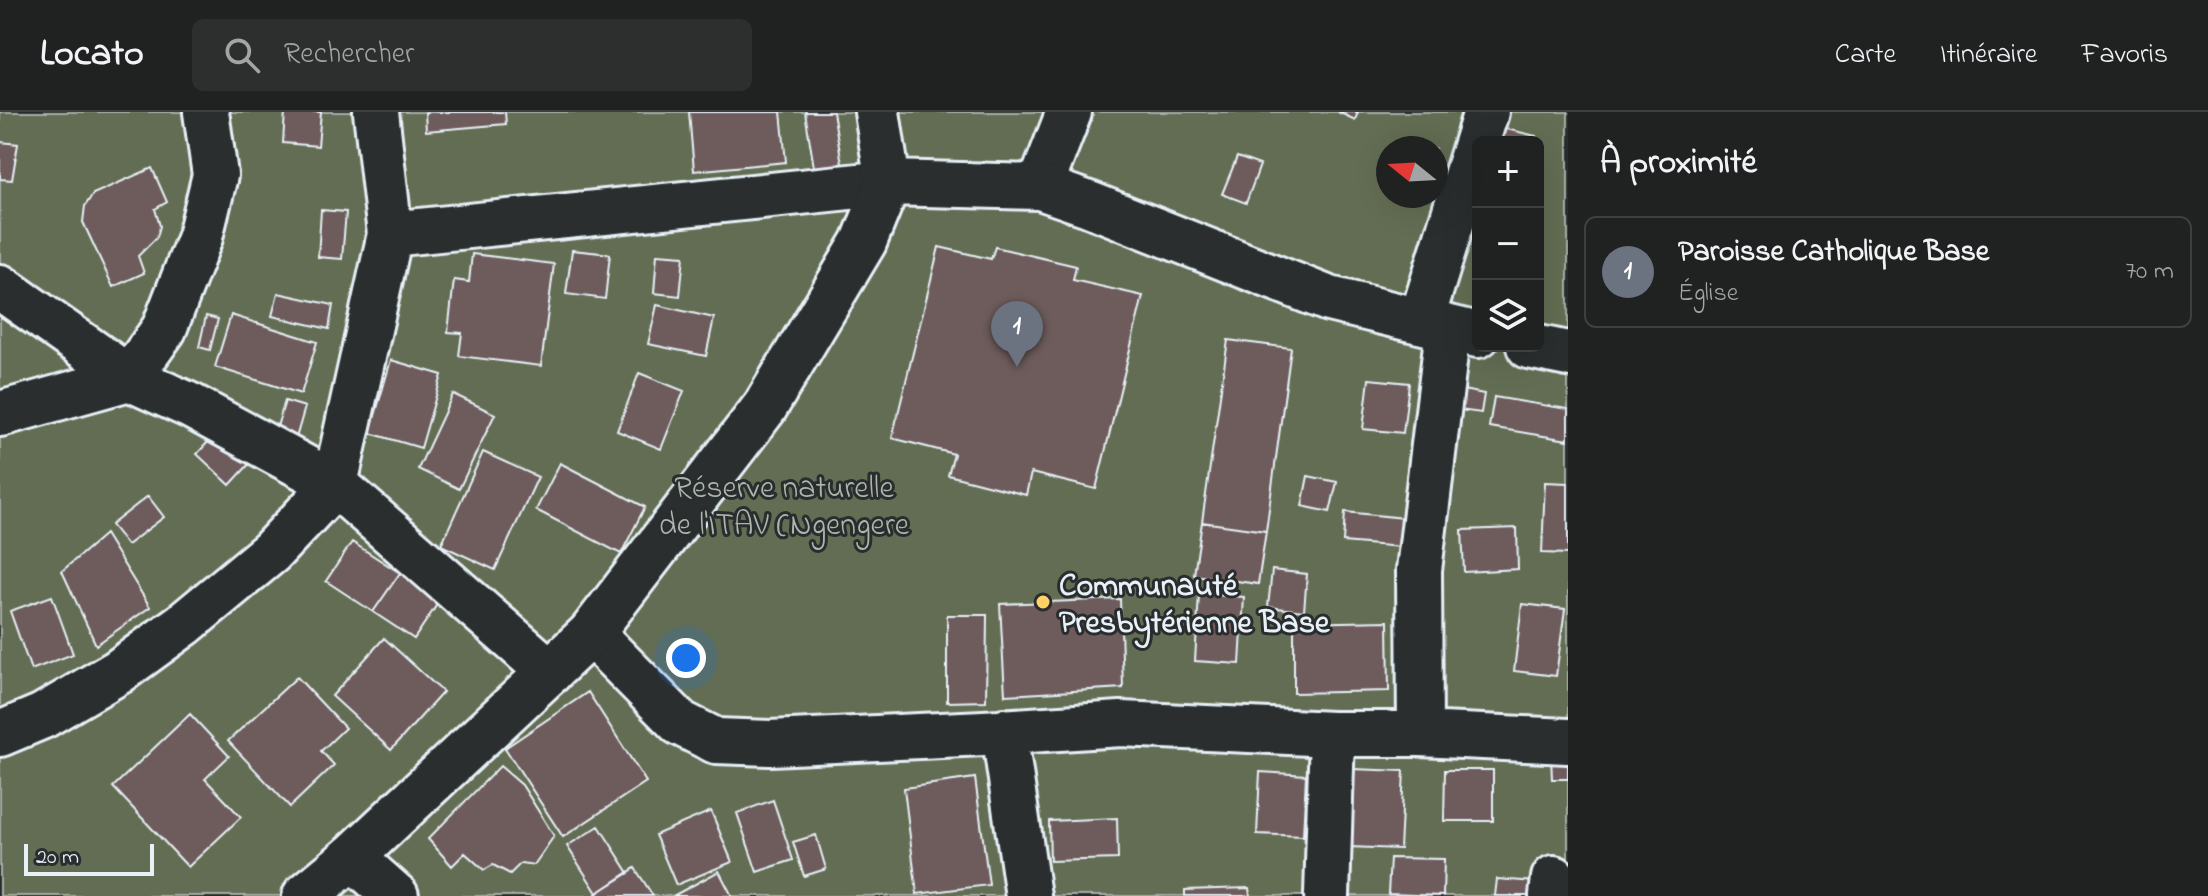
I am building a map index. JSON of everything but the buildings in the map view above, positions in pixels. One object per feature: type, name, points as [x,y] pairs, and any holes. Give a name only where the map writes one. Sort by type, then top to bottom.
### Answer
[{"type":"street","points":[[0,414],[129,378],[164,329],[200,237],[215,175],[206,112]]},
{"type":"street","points":[[0,734],[43,716],[118,672],[184,624],[271,552],[335,484],[390,234],[376,112]]},
{"type":"street","points":[[305,896],[352,857],[591,633],[765,407],[864,242],[888,183],[877,112]]},
{"type":"street","points":[[1040,187],[1069,112]]},
{"type":"street","points":[[1420,734],[1419,570],[1449,328],[1486,112]]},
{"type":"street","points":[[390,234],[888,183],[1040,187],[1329,299],[1449,328]]},
{"type":"street","points":[[0,287],[129,378],[191,406],[335,484],[550,672]]},
{"type":"street","points":[[1544,349],[1568,354]]},
{"type":"street","points":[[591,633],[680,723],[716,741],[770,743],[1121,724],[1568,741]]},
{"type":"street","points":[[1004,731],[1028,896]]},
{"type":"street","points":[[1327,896],[1332,734]]},
{"type":"street","points":[[352,857],[396,896]]},
{"type":"green space","name":"Réserve naturelle de l'ITAV (Ngengere","points":[[0,112],[1568,112],[1568,896],[0,896]]},
{"type":"place","name":"Paroisse Catholique Base","points":[[1017,367]]},
{"type":"place","name":"Communauté Presbytérienne Base","points":[[1043,602]]}]
